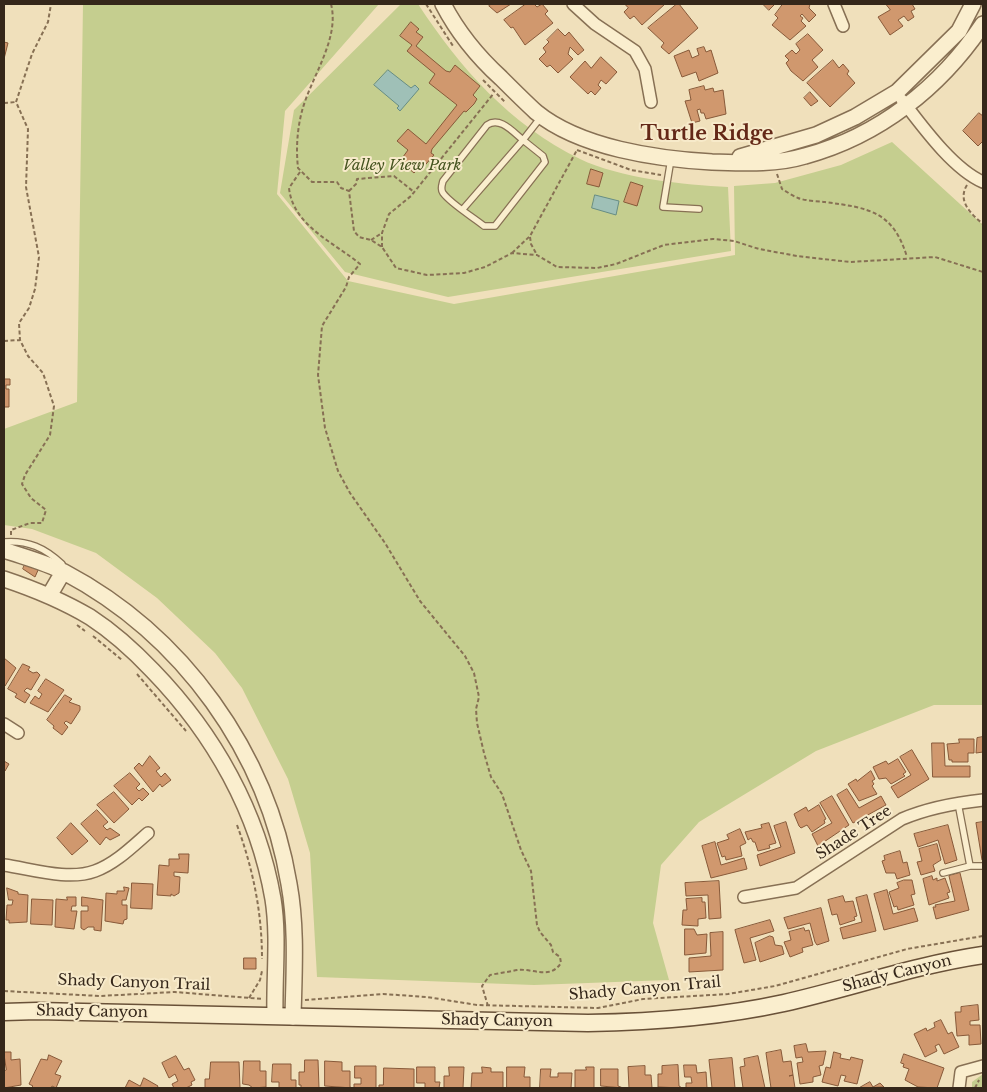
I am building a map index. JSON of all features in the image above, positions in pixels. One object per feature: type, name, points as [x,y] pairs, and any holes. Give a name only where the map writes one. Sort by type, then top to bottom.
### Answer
[{"type":"main road","name":"Shady Canyon","points":[[4,1012],[38,1011],[588,1023],[652,1022],[719,1014],[785,1003],[932,964],[983,955]]},
{"type":"street","points":[[443,4],[451,19],[489,67],[542,116],[572,132],[614,148],[671,159],[719,162],[774,163],[805,157],[852,139],[907,106],[946,72],[983,24]]},
{"type":"street","points":[[573,4],[594,24],[635,51],[645,69],[651,102]]},
{"type":"street","points":[[834,4],[843,26]]},
{"type":"street","points":[[719,162],[816,135],[856,117],[896,92],[959,31],[973,4]]},
{"type":"street","points":[[896,92],[933,138],[972,177],[983,182]]},
{"type":"street","points":[[4,550],[63,572],[122,610],[172,653],[209,696],[243,747],[273,816],[289,885],[295,943],[293,1017]]},
{"type":"street","points":[[49,596],[63,572]]},
{"type":"street","points":[[4,579],[49,596],[92,618],[135,652],[180,699],[213,744],[236,786],[266,862],[273,901],[274,1016]]},
{"type":"street","points":[[4,724],[18,733]]},
{"type":"street","name":"Shade Tree","points":[[744,897],[796,888],[897,821],[920,811],[983,800]]},
{"type":"street","points":[[4,865],[69,875],[95,871],[127,852],[148,833]]},
{"type":"street","points":[[959,1088],[961,1072],[983,1066]]},
{"type":"lane","points":[[463,209],[542,116]]},
{"type":"lane","points":[[493,122],[500,122],[523,140],[543,156],[545,162],[495,226],[484,226],[443,193],[441,188],[443,181],[487,125],[493,122]]},
{"type":"lane","points":[[671,159],[663,207],[699,209]]},
{"type":"lane","points":[[4,542],[29,543],[44,548],[62,564],[63,572]]},
{"type":"lane","points":[[958,803],[970,866]]},
{"type":"lane","points":[[943,873],[970,866],[983,866]]},
{"type":"path","points":[[11,530],[30,523],[42,523],[44,518],[46,510],[31,498],[22,484],[25,475],[50,435],[54,406],[42,373],[28,356],[20,340],[19,323],[31,302],[39,257],[26,187],[28,128],[16,102],[32,54],[48,22],[51,4]]},
{"type":"path","points":[[382,247],[382,233],[389,214],[414,192],[494,93]]},
{"type":"path","points":[[4,103],[16,102]]},
{"type":"path","points":[[512,253],[530,236],[577,150]]},
{"type":"path","points":[[774,163],[782,189],[799,199],[858,207],[877,213],[891,224],[901,238],[907,257]]},
{"type":"path","points":[[300,172],[289,188],[290,197],[297,210],[308,225],[360,264],[349,277],[346,287],[322,326],[318,351],[318,374],[325,428],[338,471],[350,493],[401,567],[420,601],[465,656],[474,672],[479,697],[476,709],[477,723],[491,777],[502,794],[521,850],[532,871],[537,925],[540,932],[551,945],[553,952],[560,957],[561,963],[554,970],[541,973],[518,970],[490,975],[482,986],[488,1006]]},
{"type":"path","points":[[349,191],[356,184],[356,179],[384,175],[394,176],[414,192]]},
{"type":"path","points":[[972,177],[964,190],[964,200],[969,212],[983,224]]},
{"type":"path","points":[[371,240],[382,233]]},
{"type":"path","points":[[530,236],[531,244],[537,255]]},
{"type":"path","points":[[734,241],[768,251],[850,262],[907,257],[935,257],[983,272]]},
{"type":"path","points":[[4,341],[20,340]]},
{"type":"path","points":[[74,624],[90,634],[126,663]]},
{"type":"path","points":[[131,668],[191,738]]},
{"type":"path","points":[[235,817],[250,864],[259,908],[262,960]]},
{"type":"path","name":"Shady Canyon Trail","points":[[302,1000],[383,994],[427,997],[488,1006],[593,1008],[643,999],[734,993],[814,977],[907,948],[983,936]]},
{"type":"path","points":[[249,998],[260,980],[262,969]]},
{"type":"path","name":"Shady Canyon Trail","points":[[4,991],[100,996],[175,992],[264,999]]},
{"type":"path","points":[[975,1088],[979,1079],[983,1078]]},
{"type":"green space","points":[[83,4],[379,4],[285,111],[277,194],[348,281],[454,304],[735,255],[734,186],[775,183],[841,165],[892,142],[983,225],[983,705],[934,705],[816,751],[699,822],[661,865],[653,923],[669,980],[534,985],[317,977],[310,853],[288,779],[242,688],[215,653],[157,598],[96,553],[32,529],[4,525],[4,429],[77,402]]},
{"type":"green space","name":"Valley View Park","points":[[401,4],[418,4],[451,50],[488,92],[531,129],[554,145],[596,166],[633,176],[728,187],[731,251],[448,297],[345,272],[280,193],[294,110]]},
{"type":"green space","points":[[983,1074],[983,1088],[972,1088],[972,1082]]},
{"type":"water","points":[[388,70],[411,88],[415,85],[419,89],[400,111],[397,108],[399,106],[374,85]]},
{"type":"water","points":[[595,195],[619,201],[616,215],[592,208]]},
{"type":"building","points":[[492,4],[511,4],[497,13],[489,6]]},
{"type":"building","points":[[526,4],[534,4],[537,7],[542,4],[548,11],[545,14],[553,23],[525,45],[513,27],[511,28],[504,20]]},
{"type":"building","points":[[625,4],[665,4],[642,25],[634,16],[630,19],[624,12],[628,8]]},
{"type":"building","points":[[679,4],[698,28],[669,54],[661,47],[664,43],[648,28]]},
{"type":"building","points":[[763,4],[775,4],[769,10]]},
{"type":"building","points":[[783,4],[810,4],[809,8],[816,15],[809,22],[802,14],[800,16],[803,18],[801,21],[806,26],[790,40],[772,25],[778,18],[775,15]]},
{"type":"building","points":[[886,4],[912,4],[915,9],[911,11],[914,17],[908,21],[904,16],[898,20],[903,26],[890,35],[878,17],[890,10]]},
{"type":"building","points":[[411,22],[419,29],[416,32],[423,37],[416,46],[446,71],[450,72],[455,65],[480,86],[473,95],[477,99],[474,104],[466,112],[464,111],[432,149],[431,153],[434,155],[419,172],[417,170],[414,173],[400,161],[408,150],[397,141],[408,129],[426,144],[457,105],[429,83],[435,74],[407,51],[412,45],[400,36]]},
{"type":"building","points":[[558,29],[565,36],[569,32],[584,50],[578,55],[570,47],[568,54],[573,59],[558,73],[550,65],[547,67],[539,59],[546,52],[543,48],[549,42],[547,40]]},
{"type":"building","points":[[808,34],[823,50],[812,60],[818,67],[803,81],[791,71],[786,63],[789,60],[785,56],[792,50],[796,54],[800,50],[796,44]]},
{"type":"building","points":[[4,42],[8,43],[4,59]]},
{"type":"building","points":[[704,47],[706,52],[711,50],[718,73],[699,81],[696,72],[682,77],[674,56],[689,50],[692,58],[699,55],[697,49]]},
{"type":"building","points":[[601,57],[617,72],[606,84],[601,80],[598,85],[601,88],[595,95],[591,91],[588,94],[570,77],[585,61],[591,68]]},
{"type":"building","points":[[833,60],[839,68],[843,64],[849,71],[847,74],[855,83],[830,107],[807,83]]},
{"type":"building","points":[[704,86],[705,90],[713,88],[714,92],[723,90],[726,114],[706,119],[700,109],[697,110],[700,121],[692,123],[685,101],[691,100],[689,90]]},
{"type":"building","points":[[810,92],[818,101],[811,106],[804,98]]},
{"type":"building","points":[[979,113],[983,116],[983,141],[978,146],[963,131]]},
{"type":"building","points":[[591,169],[603,173],[599,187],[587,184]]},
{"type":"building","points":[[631,182],[643,186],[637,206],[624,202]]},
{"type":"building","points":[[4,379],[10,379],[10,385],[6,385],[6,389],[9,389],[9,407],[4,407]]},
{"type":"building","points":[[26,562],[39,568],[35,577],[23,569]]},
{"type":"building","points":[[4,658],[16,668],[5,686],[4,686]]},
{"type":"building","points":[[23,664],[30,667],[28,670],[33,673],[37,672],[40,675],[31,690],[27,688],[24,691],[30,695],[25,703],[15,697],[17,694],[8,689]]},
{"type":"building","points":[[46,679],[64,690],[48,712],[30,703],[35,696],[39,699],[42,694],[38,691]]},
{"type":"building","points":[[65,695],[72,699],[69,702],[80,706],[80,710],[71,724],[66,721],[64,723],[68,727],[62,735],[47,720]]},
{"type":"building","points":[[983,737],[983,752],[976,753],[977,738]]},
{"type":"building","points":[[959,739],[974,739],[974,753],[968,753],[968,762],[952,762],[952,760],[949,760],[947,744],[959,743]]},
{"type":"building","points":[[932,743],[944,743],[945,766],[970,766],[970,777],[933,777]]},
{"type":"building","points":[[912,750],[929,779],[898,798],[891,787],[911,775],[900,757]]},
{"type":"building","points":[[150,756],[160,768],[156,771],[161,777],[165,773],[171,780],[162,787],[160,784],[153,792],[134,768],[139,763],[142,766]]},
{"type":"building","points":[[898,759],[906,772],[903,774],[905,776],[891,784],[886,778],[879,779],[873,767],[886,761],[888,764]]},
{"type":"building","points":[[4,761],[9,764],[5,771],[4,771]]},
{"type":"building","points":[[871,771],[875,779],[872,781],[874,784],[872,786],[877,794],[859,801],[848,784],[856,779],[857,781]]},
{"type":"building","points":[[130,773],[140,784],[136,788],[139,791],[143,788],[149,794],[142,801],[139,798],[132,805],[114,786]]},
{"type":"building","points":[[847,789],[859,808],[881,796],[886,805],[853,823],[837,795]]},
{"type":"building","points":[[114,792],[129,809],[114,823],[97,805]]},
{"type":"building","points":[[832,796],[849,825],[818,846],[812,834],[832,823],[820,803]]},
{"type":"building","points":[[819,805],[826,819],[824,820],[825,823],[812,832],[807,825],[801,828],[794,814],[806,807],[808,811]]},
{"type":"building","points":[[97,810],[108,822],[103,826],[107,830],[110,828],[120,835],[110,840],[106,837],[100,845],[81,824]]},
{"type":"building","points":[[786,822],[795,853],[760,866],[757,855],[781,847],[774,826]]},
{"type":"building","points":[[983,822],[983,860],[982,860],[976,823]]},
{"type":"building","points":[[71,823],[88,841],[72,855],[57,838]]},
{"type":"building","points":[[769,823],[776,843],[769,845],[770,848],[758,851],[755,842],[751,838],[748,840],[745,832],[762,828],[761,825]]},
{"type":"building","points":[[948,825],[957,860],[945,864],[938,840],[918,847],[914,834]]},
{"type":"building","points":[[740,829],[746,843],[740,846],[742,856],[726,860],[725,856],[722,857],[717,843],[729,839],[727,835]]},
{"type":"building","points":[[715,842],[721,865],[744,858],[747,869],[711,878],[702,846]]},
{"type":"building","points":[[937,844],[941,860],[933,865],[935,871],[921,875],[917,862],[922,861],[919,849]]},
{"type":"building","points":[[900,851],[903,863],[907,862],[910,875],[897,879],[895,873],[886,873],[882,861],[885,860],[884,856]]},
{"type":"building","points":[[179,854],[189,854],[188,873],[174,872],[174,876],[180,877],[179,893],[174,896],[171,894],[171,896],[157,895],[159,865],[169,866],[169,859],[179,859]]},
{"type":"building","points":[[960,873],[969,910],[936,919],[933,907],[936,907],[935,905],[955,901],[949,876]]},
{"type":"building","points":[[932,876],[933,880],[937,878],[937,881],[945,878],[950,892],[947,893],[949,898],[929,905],[923,879]]},
{"type":"building","points":[[904,880],[912,880],[915,894],[911,895],[914,905],[898,910],[897,906],[894,907],[889,892],[899,888],[897,883]]},
{"type":"building","points":[[719,881],[721,918],[709,919],[708,895],[686,896],[685,883]]},
{"type":"building","points":[[132,883],[153,884],[152,909],[131,908]]},
{"type":"building","points":[[124,887],[129,888],[126,900],[122,900],[122,905],[127,905],[127,919],[124,920],[123,924],[105,921],[106,893],[117,894],[117,891],[124,891]]},
{"type":"building","points":[[7,888],[18,892],[18,894],[28,895],[27,922],[9,923],[9,920],[6,920],[7,905],[12,905],[13,900],[9,900]]},
{"type":"building","points":[[887,890],[893,914],[914,908],[918,921],[884,930],[874,894]]},
{"type":"building","points":[[867,895],[876,931],[843,939],[840,928],[862,922],[856,898]]},
{"type":"building","points":[[843,896],[845,902],[853,901],[857,916],[854,917],[855,920],[840,925],[837,914],[832,915],[828,900]]},
{"type":"building","points":[[67,897],[76,897],[76,906],[72,906],[71,911],[77,911],[74,929],[55,927],[56,899],[67,900]]},
{"type":"building","points":[[82,897],[103,900],[101,931],[94,930],[94,927],[88,927],[84,930],[81,928],[81,911],[88,911],[88,906],[82,906]]},
{"type":"building","points":[[702,898],[702,902],[705,902],[706,918],[698,919],[698,926],[682,925],[683,910],[687,910],[686,899]]},
{"type":"building","points":[[32,899],[53,900],[52,925],[31,924]]},
{"type":"building","points":[[821,908],[829,941],[817,945],[810,923],[788,929],[784,918]]},
{"type":"building","points":[[770,920],[774,931],[750,938],[756,960],[744,963],[735,930]]},
{"type":"building","points":[[804,928],[805,931],[809,930],[813,945],[802,948],[803,952],[790,957],[784,942],[791,940],[789,932]]},
{"type":"building","points":[[685,929],[694,929],[697,935],[707,934],[706,953],[685,955]]},
{"type":"building","points":[[723,932],[723,970],[689,972],[689,958],[711,956],[710,933]]},
{"type":"building","points":[[770,936],[773,937],[775,945],[782,946],[784,954],[760,962],[755,943]]},
{"type":"building","points":[[244,958],[256,958],[256,969],[244,969]]},
{"type":"building","points":[[978,1005],[979,1020],[970,1021],[970,1025],[980,1025],[981,1044],[969,1045],[969,1035],[957,1036],[955,1012],[961,1012],[961,1007]]},
{"type":"building","points":[[941,1020],[948,1034],[952,1032],[959,1047],[944,1054],[939,1044],[935,1046],[937,1051],[925,1057],[914,1034],[926,1028],[927,1031],[935,1027],[934,1023]]},
{"type":"building","points":[[806,1044],[808,1052],[826,1051],[823,1065],[819,1066],[821,1075],[813,1077],[813,1082],[800,1084],[797,1063],[803,1062],[802,1057],[796,1058],[794,1046]]},
{"type":"building","points":[[781,1050],[783,1062],[791,1061],[795,1088],[771,1088],[766,1053]]},
{"type":"building","points":[[4,1052],[11,1052],[11,1060],[20,1059],[21,1085],[4,1088],[4,1071],[6,1070]]},
{"type":"building","points":[[834,1052],[841,1054],[840,1058],[850,1060],[851,1057],[863,1060],[857,1084],[844,1081],[846,1076],[841,1075],[838,1086],[822,1082],[826,1067],[830,1068]]},
{"type":"building","points":[[904,1054],[944,1068],[937,1088],[918,1087],[905,1080],[909,1069],[903,1067],[904,1064],[901,1063]]},
{"type":"building","points":[[49,1055],[62,1061],[55,1074],[61,1076],[56,1088],[52,1086],[51,1088],[31,1088],[33,1086],[29,1084],[41,1059],[47,1060]]},
{"type":"building","points":[[176,1056],[184,1070],[189,1068],[195,1080],[191,1082],[192,1085],[186,1088],[174,1088],[172,1084],[178,1081],[175,1074],[169,1078],[162,1063]]},
{"type":"building","points":[[758,1056],[765,1088],[743,1088],[740,1067],[745,1066],[744,1059]]},
{"type":"building","points":[[732,1058],[735,1088],[712,1088],[709,1060]]},
{"type":"building","points":[[305,1060],[318,1060],[319,1088],[301,1088],[301,1085],[299,1085],[299,1072],[304,1072]]},
{"type":"building","points":[[244,1061],[260,1061],[260,1071],[266,1071],[266,1087],[253,1088],[243,1084]]},
{"type":"building","points":[[325,1061],[342,1062],[342,1071],[350,1071],[350,1087],[352,1088],[325,1086]]},
{"type":"building","points":[[211,1062],[239,1062],[240,1088],[205,1088],[205,1079],[209,1079]]},
{"type":"building","points":[[273,1064],[291,1064],[291,1080],[296,1080],[296,1088],[279,1088],[279,1082],[272,1082]]},
{"type":"building","points":[[678,1065],[679,1086],[682,1088],[658,1087],[658,1074],[662,1074],[662,1066]]},
{"type":"building","points":[[684,1065],[696,1065],[697,1073],[706,1072],[707,1088],[686,1088],[686,1083],[692,1083],[691,1077],[685,1077]]},
{"type":"building","points":[[355,1066],[376,1066],[376,1088],[354,1088],[354,1084],[361,1084],[361,1078],[355,1078]]},
{"type":"building","points":[[645,1066],[645,1075],[651,1075],[652,1088],[629,1088],[628,1067]]},
{"type":"building","points":[[417,1067],[435,1067],[435,1082],[440,1082],[439,1088],[425,1088],[425,1083],[417,1083]]},
{"type":"building","points":[[449,1067],[464,1067],[463,1088],[444,1088],[444,1076],[449,1076]]},
{"type":"building","points":[[482,1067],[491,1068],[491,1072],[503,1072],[503,1088],[471,1088],[472,1073],[482,1073]]},
{"type":"building","points":[[507,1067],[525,1067],[524,1077],[530,1077],[530,1088],[507,1088]]},
{"type":"building","points":[[586,1067],[594,1067],[594,1088],[575,1088],[575,1070],[586,1070]]},
{"type":"building","points":[[384,1068],[414,1069],[414,1088],[379,1088],[379,1085],[383,1085]]},
{"type":"building","points":[[541,1069],[551,1069],[550,1077],[558,1077],[558,1073],[572,1073],[571,1088],[540,1088]]},
{"type":"building","points":[[601,1069],[618,1069],[618,1086],[623,1088],[601,1086]]},
{"type":"building","points":[[144,1078],[158,1086],[157,1088],[125,1088],[129,1080],[140,1086]]},
{"type":"building","points":[[870,1082],[873,1087],[880,1083],[884,1087],[859,1088]]},
{"type":"district","name":"Turtle Ridge","points":[[707,134]]}]
